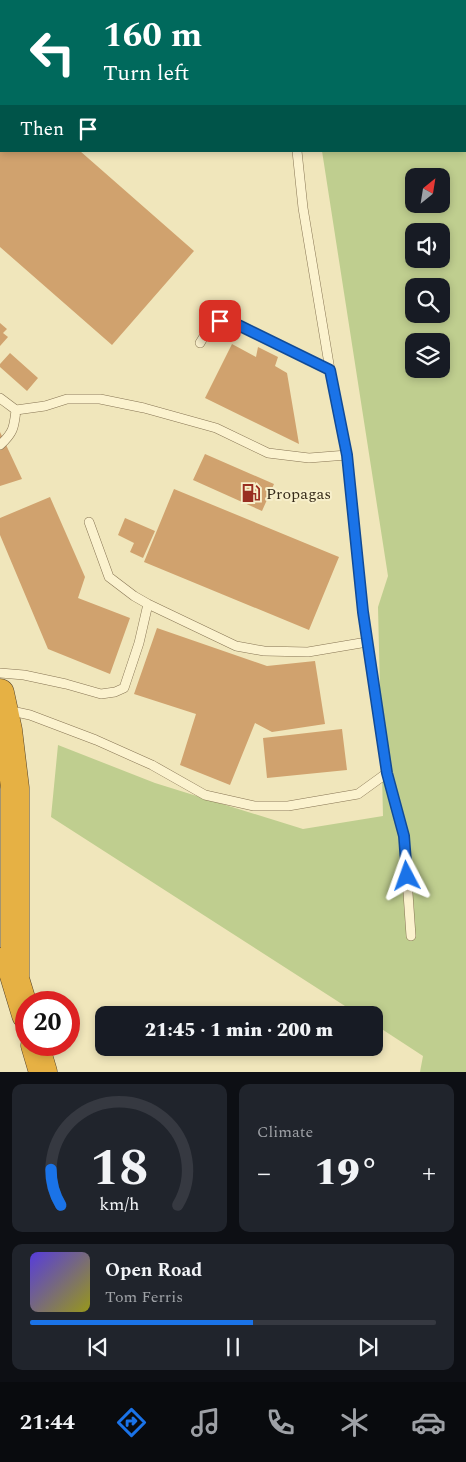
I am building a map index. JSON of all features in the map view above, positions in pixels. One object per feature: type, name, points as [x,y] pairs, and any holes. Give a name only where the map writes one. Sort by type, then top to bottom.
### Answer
[{"type":"highway","points":[[2,702],[8,730],[15,788],[15,977]]},
{"type":"highway","points":[[0,931],[19,991]]},
{"type":"highway","points":[[38,1056],[43,1072]]},
{"type":"lane","points":[[297,152],[303,208],[330,370],[347,455],[363,612],[387,773],[404,836],[411,936]]},
{"type":"lane","points":[[200,343],[212,325],[220,321],[232,322],[330,370]]},
{"type":"lane","points":[[0,398],[16,410],[45,406],[67,399],[100,399],[144,408],[216,428],[268,453],[309,458],[347,455]]},
{"type":"lane","points":[[0,445],[14,427],[16,410]]},
{"type":"lane","points":[[89,522],[109,576],[134,596],[148,604],[236,646],[264,651],[308,652],[367,642]]},
{"type":"lane","points":[[0,673],[66,684],[101,694],[115,692],[124,688],[139,643],[148,604]]},
{"type":"lane","points":[[2,702],[152,765],[205,796],[254,806],[288,806],[358,794],[387,773]]},
{"type":"green space","points":[[322,152],[466,152],[466,1072],[420,1072],[423,1056],[383,1030],[383,1006],[345,1006],[51,817],[58,745],[155,783],[303,829],[383,816],[378,607],[388,576]]},
{"type":"building","points":[[0,152],[81,152],[194,251],[112,345],[0,247]]},
{"type":"building","points":[[0,323],[7,329],[3,333],[8,337],[0,346]]},
{"type":"building","points":[[232,344],[256,357],[258,347],[278,357],[275,366],[287,373],[299,444],[205,398]]},
{"type":"building","points":[[10,353],[38,378],[27,391],[0,367],[0,364]]},
{"type":"building","points":[[0,432],[22,479],[0,486]]},
{"type":"building","points":[[205,454],[274,484],[262,511],[193,480]]},
{"type":"building","points":[[174,489],[339,557],[309,630],[144,562]]},
{"type":"building","points":[[50,497],[85,577],[78,598],[130,618],[110,674],[48,649],[0,535],[0,518]]},
{"type":"building","points":[[125,518],[155,531],[143,558],[130,552],[134,543],[118,535]]},
{"type":"building","points":[[157,628],[267,666],[315,661],[325,724],[272,732],[255,723],[230,785],[180,765],[196,714],[134,694]]},
{"type":"building","points":[[342,729],[347,770],[267,778],[263,738]]},
{"type":"place","name":"Propagas","points":[[251,493]]},
{"type":"route","points":[[220,321],[232,322],[330,370],[347,455],[363,612],[387,773],[404,836],[407,876]]}]
